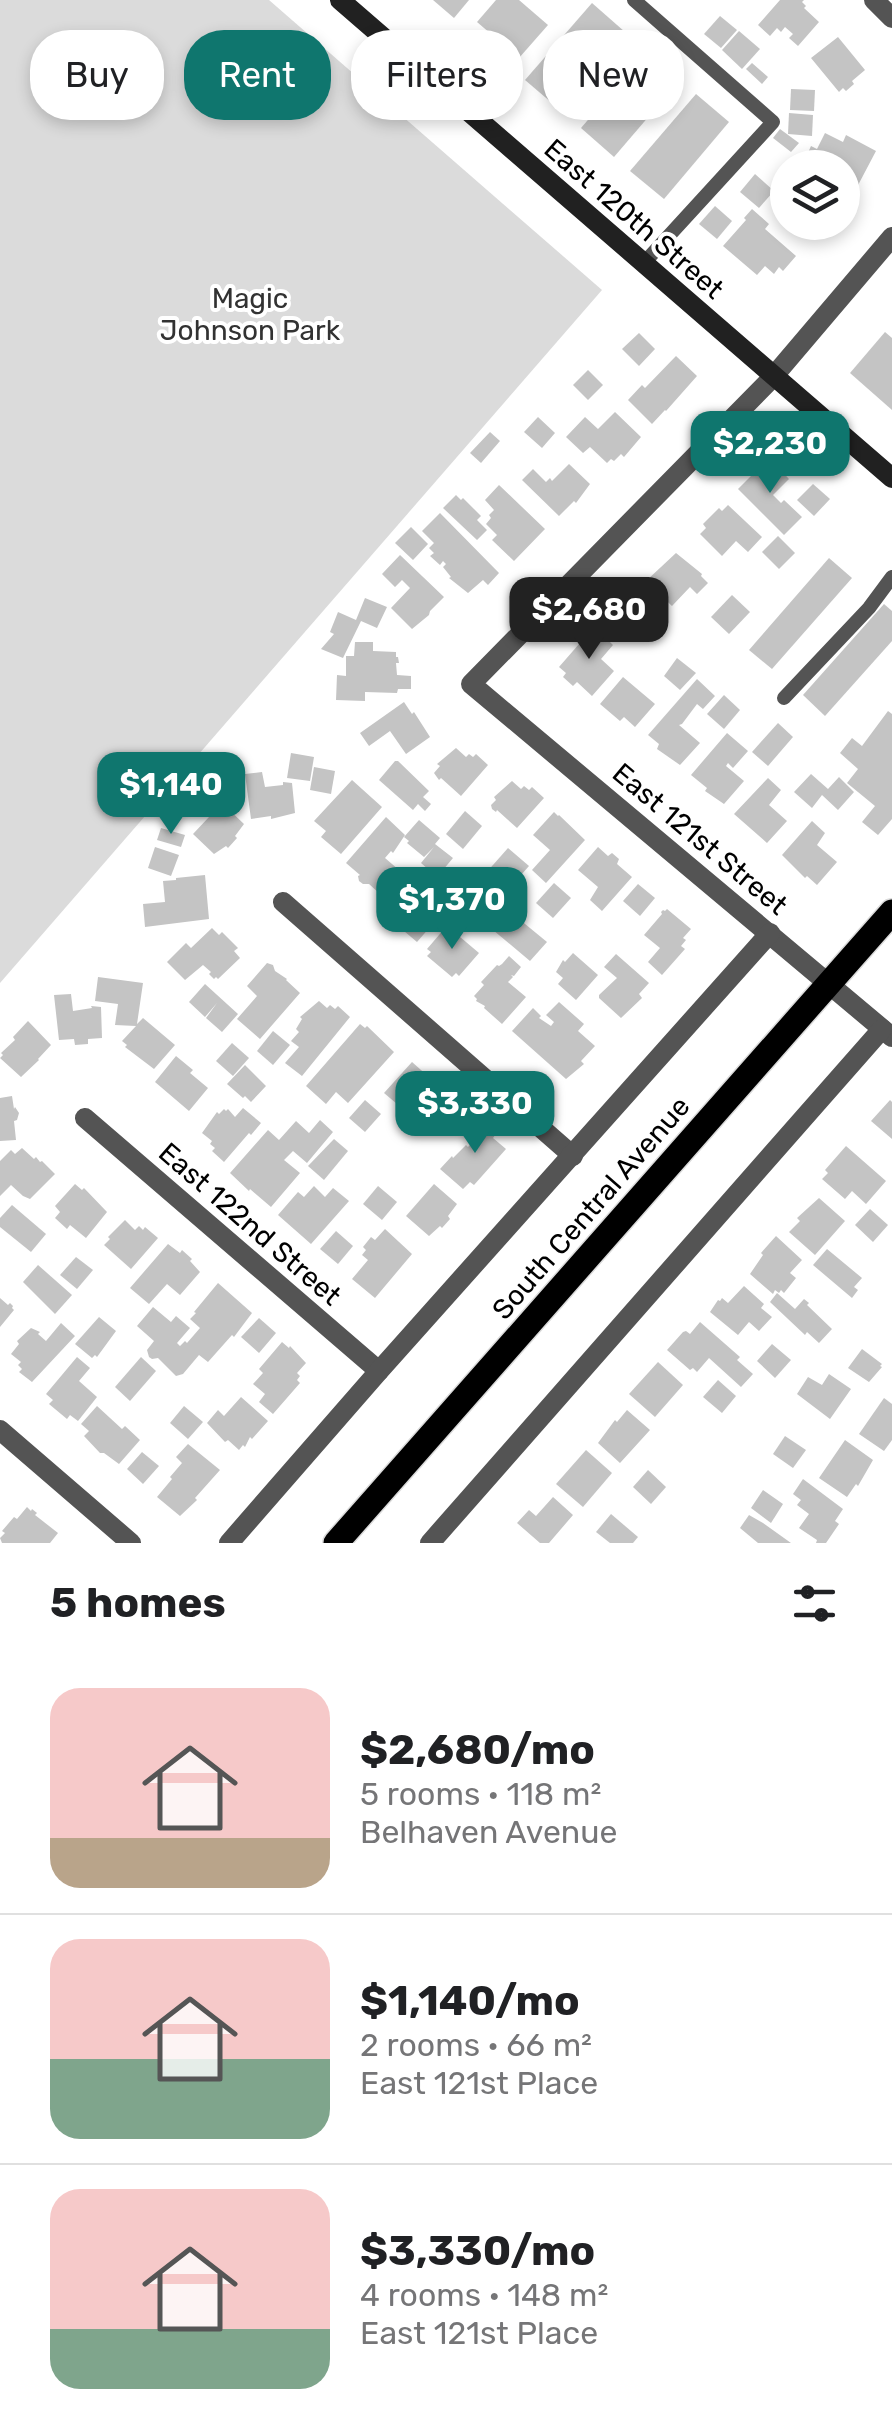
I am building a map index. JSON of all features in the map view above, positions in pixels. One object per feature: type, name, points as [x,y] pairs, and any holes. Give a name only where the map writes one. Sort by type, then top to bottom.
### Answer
[{"type":"main road","name":"South Central Avenue","points":[[336,1543],[892,912]]},
{"type":"street","name":"East 120th Street","points":[[340,0],[892,478]]},
{"type":"street","points":[[874,0],[892,18]]},
{"type":"street","points":[[773,377],[892,236]]},
{"type":"street","name":"East 121st Street","points":[[773,377],[471,684],[887,1033]]},
{"type":"street","points":[[283,902],[573,1156]]},
{"type":"street","name":"South Central Avenue","points":[[228,1543],[770,934]]},
{"type":"street","points":[[430,1543],[887,1033]]},
{"type":"street","name":"East 122nd Street","points":[[85,1118],[379,1371]]},
{"type":"street","points":[[0,1430],[131,1543]]},
{"type":"lane","points":[[634,0],[773,122],[643,264]]},
{"type":"lane","points":[[784,698],[869,608],[892,576]]},
{"type":"green space","name":"Magic Johnson Park","points":[[0,0],[269,0],[303,30],[184,30],[184,120],[331,120],[331,54],[351,71],[351,120],[407,120],[602,290],[0,983]]},
{"type":"building","points":[[433,0],[469,0],[454,18]]},
{"type":"building","points":[[496,0],[519,0],[548,25],[523,53],[523,30],[486,30],[477,22]]},
{"type":"building","points":[[780,0],[804,0],[804,8],[819,22],[798,46],[785,27],[781,32],[777,28],[770,36],[758,25]]},
{"type":"building","points":[[592,3],[623,30],[569,30]]},
{"type":"building","points":[[720,16],[737,30],[721,48],[704,34]]},
{"type":"building","points":[[739,31],[760,49],[742,69],[722,50]]},
{"type":"building","points":[[838,37],[865,70],[846,91],[843,88],[839,92],[811,58]]},
{"type":"building","points":[[543,59],[543,95],[525,80]]},
{"type":"building","points":[[752,63],[768,77],[762,84],[746,69]]},
{"type":"building","points":[[791,89],[815,90],[814,111],[790,110]]},
{"type":"building","points":[[696,94],[729,122],[664,199],[630,171],[674,120],[684,120],[684,108]]},
{"type":"building","points":[[789,113],[813,115],[812,136],[788,134]]},
{"type":"building","points":[[588,120],[646,120],[614,157],[581,128]]},
{"type":"building","points":[[780,129],[799,143],[788,150],[773,138]]},
{"type":"building","points":[[825,133],[843,142],[846,135],[876,151],[860,181],[860,150],[809,150],[811,146],[817,149]]},
{"type":"building","points":[[755,174],[770,187],[770,196],[759,208],[740,192]]},
{"type":"building","points":[[715,206],[732,221],[717,239],[699,224]]},
{"type":"building","points":[[752,209],[769,224],[765,229],[770,240],[778,240],[796,256],[783,271],[779,267],[774,274],[765,266],[757,275],[723,246]]},
{"type":"building","points":[[885,332],[892,338],[892,410],[850,373]]},
{"type":"building","points":[[639,333],[655,349],[639,366],[622,349]]},
{"type":"building","points":[[676,356],[697,376],[652,424],[628,400]]},
{"type":"building","points":[[588,370],[603,385],[588,400],[573,385]]},
{"type":"building","points":[[615,412],[641,437],[624,457],[621,454],[607,463],[590,447],[583,453],[566,437],[585,417],[598,429]]},
{"type":"building","points":[[538,417],[555,433],[542,448],[524,432]]},
{"type":"building","points":[[490,432],[500,441],[481,463],[470,453]]},
{"type":"building","points":[[769,458],[789,479],[773,495],[802,517],[784,535],[738,489]]},
{"type":"building","points":[[569,464],[590,484],[576,503],[559,516],[522,480],[533,469],[546,482],[550,478],[552,481]]},
{"type":"building","points":[[813,484],[830,499],[814,516],[797,500]]},
{"type":"building","points":[[499,485],[545,529],[514,561],[492,540],[497,535],[486,524],[494,510],[485,500]]},
{"type":"building","points":[[456,495],[481,516],[477,520],[487,530],[477,540],[443,508]]},
{"type":"building","points":[[728,505],[762,537],[748,552],[736,541],[722,556],[700,534],[706,528],[703,524],[719,508],[722,511]]},
{"type":"building","points":[[440,513],[499,573],[488,585],[483,580],[468,593],[449,578],[443,561],[440,565],[430,556],[434,553],[429,548],[434,543],[422,531]]},
{"type":"building","points":[[411,527],[428,544],[413,560],[395,543]]},
{"type":"building","points":[[778,536],[795,553],[779,569],[762,552]]},
{"type":"building","points":[[676,553],[708,583],[697,594],[690,587],[672,606],[646,581]]},
{"type":"building","points":[[400,555],[444,597],[412,629],[391,608],[410,588],[402,580],[395,587],[382,574]]},
{"type":"building","points":[[829,558],[852,578],[772,669],[749,650]]},
{"type":"building","points":[[732,595],[750,612],[729,634],[711,617]]},
{"type":"building","points":[[365,598],[387,607],[377,628],[361,621],[343,658],[321,649],[334,634],[330,632],[338,612],[356,620]]},
{"type":"building","points":[[633,600],[657,624],[652,629],[645,622],[634,633],[616,616]]},
{"type":"building","points":[[884,604],[892,611],[892,641],[825,716],[803,695]]},
{"type":"building","points":[[593,628],[599,633],[602,629],[610,637],[613,645],[601,659],[614,671],[592,696],[577,682],[573,686],[559,667]]},
{"type":"building","points":[[355,642],[373,642],[373,651],[396,652],[397,675],[411,676],[411,689],[398,689],[397,693],[365,692],[365,701],[336,700],[337,675],[346,676],[346,656],[354,656]]},
{"type":"building","points":[[677,658],[696,673],[680,690],[664,676]]},
{"type":"building","points":[[623,677],[655,704],[635,727],[624,717],[620,721],[600,704]]},
{"type":"building","points":[[697,679],[715,696],[703,709],[697,704],[679,725],[700,743],[680,765],[657,749],[659,744],[648,735]]},
{"type":"building","points":[[724,695],[740,710],[724,729],[707,714]]},
{"type":"building","points":[[404,702],[430,737],[406,754],[390,731],[369,746],[360,733]]},
{"type":"building","points":[[888,711],[892,714],[892,819],[878,835],[862,822],[875,806],[847,783],[858,769],[840,753],[852,738],[862,746]]},
{"type":"building","points":[[778,723],[793,737],[768,766],[752,752]]},
{"type":"building","points":[[727,733],[748,751],[733,768],[728,763],[726,766],[744,781],[724,804],[691,775]]},
{"type":"building","points":[[456,748],[466,757],[476,754],[488,765],[461,796],[434,773],[440,766],[437,764]]},
{"type":"building","points":[[291,753],[314,757],[310,781],[287,778]]},
{"type":"building","points":[[395,761],[429,791],[423,797],[431,804],[425,811],[418,804],[413,810],[379,780]]},
{"type":"building","points":[[314,767],[335,771],[331,794],[310,790]]},
{"type":"building","points":[[262,772],[265,787],[292,783],[295,813],[251,819],[245,774]]},
{"type":"building","points":[[811,774],[828,789],[839,777],[854,792],[838,810],[822,795],[812,808],[794,792]]},
{"type":"building","points":[[768,778],[781,790],[769,805],[787,821],[767,843],[734,814]]},
{"type":"building","points":[[352,780],[382,807],[341,854],[321,837],[326,831],[314,821]]},
{"type":"building","points":[[512,781],[521,789],[532,787],[544,798],[517,828],[491,805],[494,797]]},
{"type":"building","points":[[209,797],[219,807],[222,803],[244,824],[228,848],[214,854],[193,834],[209,817],[199,807]]},
{"type":"building","points":[[465,811],[482,826],[463,849],[446,834]]},
{"type":"building","points":[[554,812],[585,840],[546,883],[532,870],[550,850],[533,835]]},
{"type":"building","points":[[386,817],[405,835],[385,858],[399,870],[379,893],[359,881],[360,875],[346,863]]},
{"type":"building","points":[[419,820],[440,838],[435,844],[453,858],[437,877],[421,863],[434,847],[424,857],[404,837]]},
{"type":"building","points":[[812,821],[825,833],[817,845],[837,862],[817,885],[782,855]]},
{"type":"building","points":[[161,828],[185,835],[181,847],[157,840]]},
{"type":"building","points":[[155,847],[179,855],[171,876],[148,868]]},
{"type":"building","points":[[598,847],[619,859],[617,864],[632,877],[602,911],[590,900],[598,887],[578,870]]},
{"type":"building","points":[[508,848],[529,866],[506,892],[485,874]]},
{"type":"building","points":[[448,874],[464,888],[417,942],[404,931],[408,928],[403,924],[406,920],[395,912],[409,893],[417,888],[423,891],[433,880],[439,885]]},
{"type":"building","points":[[205,875],[209,919],[145,927],[143,904],[165,902],[163,881]]},
{"type":"building","points":[[554,883],[571,898],[553,918],[536,903]]},
{"type":"building","points":[[638,884],[655,898],[640,916],[623,901]]},
{"type":"building","points":[[503,906],[547,942],[530,961],[487,925]]},
{"type":"building","points":[[667,909],[691,929],[683,938],[686,940],[681,946],[685,949],[662,975],[648,962],[660,948],[644,935]]},
{"type":"building","points":[[451,921],[457,926],[453,931],[479,953],[459,976],[456,973],[452,977],[427,956],[431,952],[427,949]]},
{"type":"building","points":[[212,928],[238,948],[234,951],[240,958],[218,979],[203,965],[185,980],[167,962],[186,943],[191,948]]},
{"type":"building","points":[[573,953],[598,975],[576,1000],[558,984],[563,978],[556,972]]},
{"type":"building","points":[[616,954],[649,983],[639,994],[642,998],[621,1018],[599,998],[617,978],[604,967]]},
{"type":"building","points":[[509,956],[521,967],[508,982],[526,997],[502,1024],[474,996],[484,985],[481,982]]},
{"type":"building","points":[[267,963],[300,993],[260,1039],[237,1019],[257,996],[247,986]]},
{"type":"building","points":[[98,977],[143,983],[137,1024],[143,1018],[175,1045],[154,1069],[125,1047],[122,1041],[136,1026],[115,1025],[118,1004],[95,1001]]},
{"type":"building","points":[[205,984],[238,1014],[222,1032],[206,1018],[217,1003],[205,1017],[189,1002]]},
{"type":"building","points":[[71,994],[73,1011],[101,1007],[102,1038],[75,1045],[74,1039],[59,1040],[54,995]]},
{"type":"building","points":[[319,1001],[327,1008],[338,1006],[350,1017],[302,1076],[285,1063],[299,1047],[291,1041],[299,1032],[296,1029],[300,1017]]},
{"type":"building","points":[[559,1002],[584,1024],[578,1031],[595,1046],[581,1061],[584,1064],[566,1079],[512,1031],[533,1008],[551,1026],[554,1022],[546,1015]]},
{"type":"building","points":[[28,1021],[51,1045],[21,1077],[0,1058]]},
{"type":"building","points":[[360,1024],[394,1052],[348,1103],[336,1092],[326,1104],[306,1086]]},
{"type":"building","points":[[273,1031],[290,1045],[273,1065],[257,1051]]},
{"type":"building","points":[[232,1043],[249,1058],[233,1076],[216,1061]]},
{"type":"building","points":[[176,1056],[208,1088],[189,1111],[155,1082]]},
{"type":"building","points":[[412,1062],[442,1094],[412,1127],[398,1115],[403,1109],[384,1093]]},
{"type":"building","points":[[245,1065],[266,1086],[251,1102],[227,1084]]},
{"type":"building","points":[[12,1096],[14,1109],[19,1113],[14,1121],[16,1140],[0,1141],[0,1098]]},
{"type":"building","points":[[365,1100],[381,1114],[365,1132],[349,1118]]},
{"type":"building","points":[[450,1102],[468,1117],[453,1134],[435,1119]]},
{"type":"building","points":[[892,1102],[892,1139],[871,1121]]},
{"type":"building","points":[[243,1108],[261,1123],[224,1162],[212,1151],[212,1141],[202,1133],[217,1112],[228,1109],[235,1117]]},
{"type":"building","points":[[488,1115],[499,1125],[493,1138],[506,1149],[474,1185],[470,1182],[463,1189],[440,1169],[477,1137],[477,1128]]},
{"type":"building","points":[[320,1120],[333,1132],[307,1163],[293,1151],[284,1160],[300,1173],[271,1207],[230,1173],[268,1130],[279,1140],[296,1121],[309,1133]]},
{"type":"building","points":[[334,1139],[348,1151],[324,1180],[308,1166]]},
{"type":"building","points":[[846,1146],[886,1181],[866,1204],[852,1191],[845,1199],[822,1179]]},
{"type":"building","points":[[22,1148],[55,1174],[30,1199],[11,1185],[0,1196],[0,1161],[11,1150],[15,1154]]},
{"type":"building","points":[[75,1184],[107,1212],[86,1238],[55,1218],[60,1212],[55,1206]]},
{"type":"building","points":[[434,1184],[457,1204],[448,1216],[450,1219],[429,1236],[406,1216]]},
{"type":"building","points":[[314,1186],[325,1197],[333,1188],[349,1201],[311,1244],[278,1215],[298,1192],[304,1197]]},
{"type":"building","points":[[378,1186],[397,1202],[382,1220],[363,1204]]},
{"type":"building","points":[[819,1198],[845,1221],[815,1255],[789,1232],[800,1221],[797,1218]]},
{"type":"building","points":[[12,1205],[46,1234],[31,1252],[0,1227],[0,1218]]},
{"type":"building","points":[[870,1209],[888,1225],[873,1242],[855,1225]]},
{"type":"building","points":[[125,1220],[135,1230],[145,1227],[158,1238],[131,1269],[104,1245]]},
{"type":"building","points":[[385,1229],[412,1254],[375,1298],[352,1279],[368,1260],[362,1255],[366,1250],[363,1247]]},
{"type":"building","points":[[336,1231],[353,1246],[338,1264],[320,1249]]},
{"type":"building","points":[[776,1236],[802,1260],[790,1273],[796,1278],[784,1293],[775,1290],[773,1294],[750,1274]]},
{"type":"building","points":[[168,1244],[180,1253],[182,1250],[200,1272],[180,1295],[167,1284],[149,1304],[130,1288]]},
{"type":"building","points":[[827,1249],[862,1278],[854,1287],[858,1290],[852,1298],[813,1265]]},
{"type":"building","points":[[76,1257],[93,1270],[77,1289],[60,1275]]},
{"type":"building","points":[[38,1265],[72,1295],[55,1314],[23,1282]]},
{"type":"building","points":[[218,1283],[252,1313],[208,1362],[199,1355],[183,1374],[176,1376],[158,1358],[149,1357],[147,1350],[154,1341],[137,1326],[153,1307],[171,1322],[176,1316],[190,1328],[177,1343],[187,1343],[200,1328],[190,1319]]},
{"type":"building","points":[[744,1286],[772,1317],[759,1331],[749,1322],[738,1335],[710,1312],[718,1300],[722,1298],[728,1303]]},
{"type":"building","points":[[777,1293],[795,1309],[804,1299],[832,1329],[819,1343],[807,1332],[805,1335],[770,1302]]},
{"type":"building","points":[[0,1298],[14,1310],[0,1327]]},
{"type":"building","points":[[99,1317],[116,1331],[97,1357],[92,1358],[75,1344]]},
{"type":"building","points":[[259,1318],[276,1333],[259,1353],[241,1337]]},
{"type":"building","points":[[700,1322],[740,1357],[737,1360],[753,1374],[741,1387],[709,1358],[697,1372],[667,1350],[683,1332],[690,1334]]},
{"type":"building","points":[[61,1323],[75,1336],[32,1382],[19,1372],[21,1362],[11,1354],[19,1344],[17,1341],[31,1328],[46,1341]]},
{"type":"building","points":[[282,1342],[306,1363],[297,1373],[300,1383],[273,1414],[259,1402],[265,1394],[253,1384],[263,1373],[259,1369]]},
{"type":"building","points":[[772,1344],[791,1360],[775,1378],[757,1361]]},
{"type":"building","points":[[862,1349],[882,1364],[869,1382],[848,1368]]},
{"type":"building","points":[[77,1357],[90,1368],[79,1381],[97,1397],[78,1421],[70,1415],[67,1419],[49,1404],[53,1400],[46,1394]]},
{"type":"building","points":[[141,1357],[156,1371],[130,1401],[115,1387]]},
{"type":"building","points":[[658,1362],[683,1385],[655,1417],[629,1394]]},
{"type":"building","points":[[829,1374],[851,1389],[830,1419],[797,1394],[808,1377],[822,1385]]},
{"type":"building","points":[[718,1380],[736,1396],[722,1413],[703,1397]]},
{"type":"building","points":[[241,1397],[268,1421],[239,1450],[207,1423],[218,1410],[224,1416]]},
{"type":"building","points":[[884,1398],[892,1404],[892,1440],[884,1451],[859,1434]]},
{"type":"building","points":[[97,1406],[140,1440],[119,1464],[100,1453],[84,1436],[89,1431],[81,1424]]},
{"type":"building","points":[[184,1406],[203,1422],[188,1439],[170,1423]]},
{"type":"building","points":[[627,1410],[650,1430],[620,1463],[598,1443]]},
{"type":"building","points":[[785,1436],[806,1450],[793,1468],[773,1454]]},
{"type":"building","points":[[845,1440],[873,1460],[847,1497],[819,1478]]},
{"type":"building","points":[[188,1444],[220,1470],[180,1516],[157,1497],[182,1463],[176,1457]]},
{"type":"building","points":[[586,1450],[612,1473],[583,1507],[556,1484]]},
{"type":"building","points":[[142,1452],[159,1466],[143,1484],[127,1469]]},
{"type":"building","points":[[648,1470],[666,1487],[651,1504],[633,1487]]},
{"type":"building","points":[[803,1479],[843,1509],[835,1521],[839,1524],[826,1543],[816,1543],[799,1528],[809,1514],[797,1505],[801,1500],[793,1494]]},
{"type":"building","points":[[763,1490],[783,1504],[771,1523],[751,1508]]},
{"type":"building","points":[[553,1497],[573,1515],[549,1543],[540,1543],[517,1523],[529,1510],[536,1516]]},
{"type":"building","points":[[27,1507],[58,1533],[50,1543],[2,1543],[2,1531]]},
{"type":"building","points":[[611,1514],[638,1537],[633,1543],[610,1543],[596,1532]]},
{"type":"building","points":[[749,1515],[791,1543],[758,1543],[740,1528]]}]
